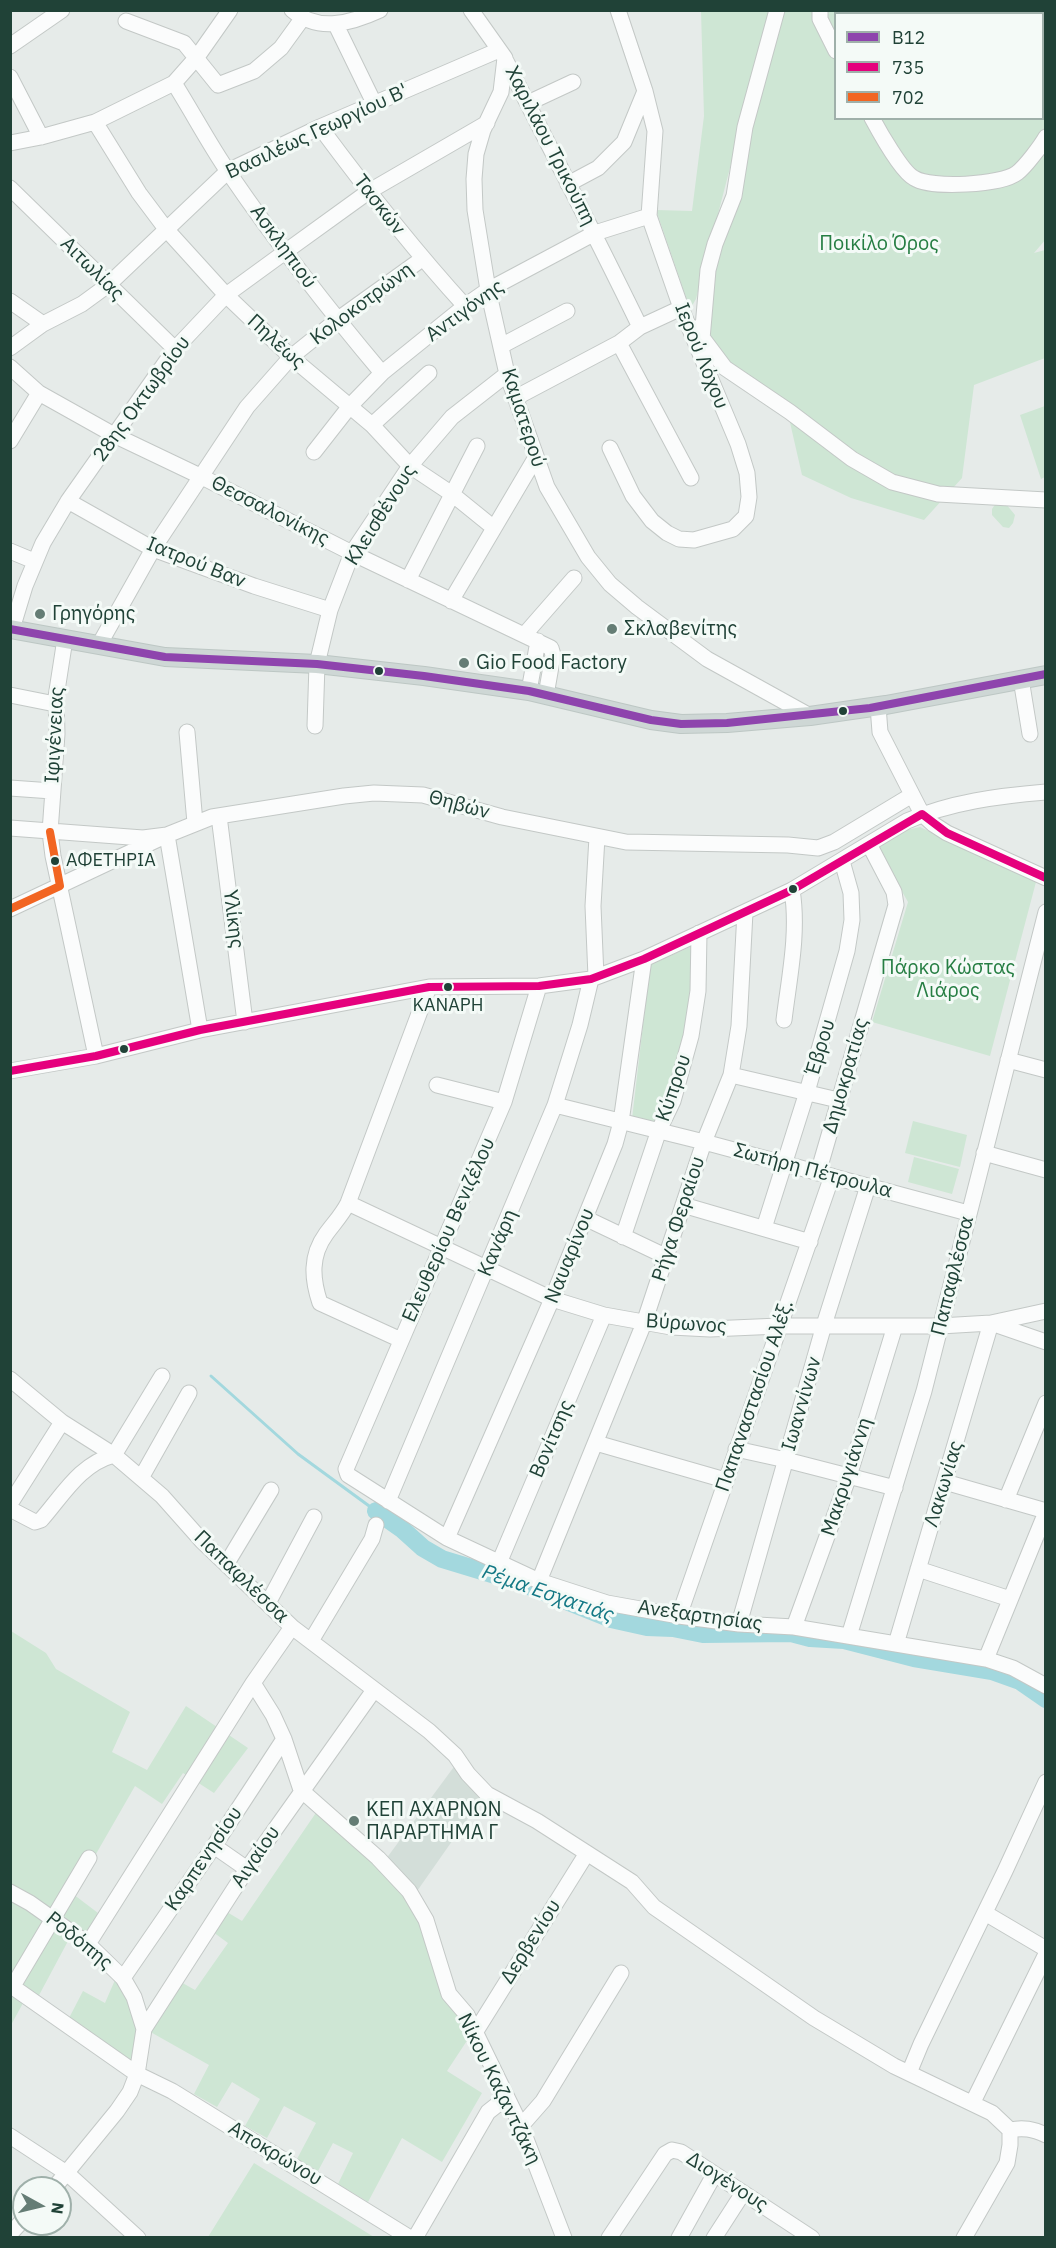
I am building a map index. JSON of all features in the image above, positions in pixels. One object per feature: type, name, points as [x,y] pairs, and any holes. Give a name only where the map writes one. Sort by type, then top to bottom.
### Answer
[{"type":"main road","points":[[11,629],[165,657],[316,664],[424,676],[537,694],[669,723],[727,723],[810,716],[878,706],[1044,675]]},
{"type":"street","points":[[10,45],[62,10]]},
{"type":"street","points":[[10,143],[41,138],[95,122],[174,83],[197,57],[230,10]]},
{"type":"street","points":[[126,21],[184,43],[218,85],[254,71],[281,48],[297,15],[336,26],[380,10]]},
{"type":"street","points":[[471,10],[502,54]]},
{"type":"street","name":"Ιερού Λόχου","points":[[610,448],[633,496],[652,520],[667,533],[679,539],[694,540],[733,529],[746,516],[749,497],[747,472],[741,453],[681,308],[649,216],[655,131],[645,91],[618,10]]},
{"type":"street","points":[[702,339],[708,270],[715,244],[734,196],[745,127],[777,10]]},
{"type":"street","points":[[819,10],[820,19],[834,47]]},
{"type":"street","points":[[336,26],[374,103]]},
{"type":"street","name":"Βασιλέως Γεωργίου Β'","points":[[10,348],[43,324],[82,304],[108,285],[228,171],[374,103],[502,54]]},
{"type":"street","name":"Χαριλάου Τρικούπη","points":[[502,54],[595,233],[640,327]]},
{"type":"street","name":"Καματερού","points":[[502,54],[501,92],[476,154],[475,210],[488,290],[507,374],[547,488],[573,534],[594,566],[610,584],[707,659],[810,716]]},
{"type":"street","points":[[10,77],[41,138]]},
{"type":"street","points":[[528,103],[573,82]]},
{"type":"street","name":"Ασκληπιού","points":[[174,83],[228,171],[285,252],[382,374]]},
{"type":"street","points":[[568,184],[598,168],[624,142],[645,91]]},
{"type":"street","points":[[873,120],[886,144],[913,178],[937,185],[986,183],[1016,174],[1046,137]]},
{"type":"street","name":"Πηλέως","points":[[95,122],[139,192],[166,229],[226,296],[291,357],[372,425],[410,466],[452,494],[494,528]]},
{"type":"street","name":"28ης Οκτωβρίου","points":[[11,629],[34,561],[69,501],[175,349],[226,296],[285,252],[368,192],[487,123]]},
{"type":"street","name":"Τασκών","points":[[320,127],[422,259],[465,306]]},
{"type":"street","name":"Αιτωλίας","points":[[10,188],[175,349]]},
{"type":"street","name":"Αντιγόνης","points":[[314,452],[350,406],[382,374],[465,306],[488,290],[595,233],[649,216]]},
{"type":"street","name":"Κολοκοτρώνη","points":[[99,645],[153,549],[247,407],[291,357],[337,320],[422,259]]},
{"type":"street","points":[[10,301],[43,324]]},
{"type":"street","points":[[515,398],[619,343],[640,327],[681,308],[725,368],[737,378],[790,412],[852,459],[892,482],[946,495],[1046,500]]},
{"type":"street","points":[[501,346],[567,311]]},
{"type":"street","points":[[619,343],[691,478]]},
{"type":"street","name":"Θεσσαλονίκης","points":[[10,367],[39,393],[114,435],[352,553],[532,638]]},
{"type":"street","points":[[372,425],[429,373]]},
{"type":"street","name":"Κλεισθένους","points":[[315,726],[316,664],[330,609],[352,553],[410,466],[452,417],[507,374]]},
{"type":"street","points":[[10,441],[39,393]]},
{"type":"street","points":[[408,580],[477,446]]},
{"type":"street","points":[[452,601],[536,458]]},
{"type":"street","name":"Ιατρού Βαν","points":[[69,501],[153,549],[254,586],[330,609]]},
{"type":"street","points":[[10,551],[34,561]]},
{"type":"street","points":[[537,694],[553,653],[551,648],[532,638],[574,578]]},
{"type":"street","name":"Ιφιγένειας","points":[[60,886],[50,832],[57,734],[55,704],[65,639]]},
{"type":"street","points":[[1020,679],[1030,734]]},
{"type":"street","points":[[10,695],[55,704]]},
{"type":"street","points":[[878,706],[880,732],[922,814],[947,833],[1046,878]]},
{"type":"street","points":[[187,732],[195,824]]},
{"type":"street","points":[[10,788],[52,791]]},
{"type":"street","points":[[10,1071],[96,1056],[200,1030],[429,987],[539,986],[593,978],[644,959],[792,890],[922,814],[1002,796],[1046,792]]},
{"type":"street","name":"Θηβών","points":[[10,909],[195,824],[219,816],[344,796],[405,793],[423,795],[502,817],[626,842],[818,848],[834,842],[912,795]]},
{"type":"street","name":"Υλίκης","points":[[219,816],[245,1022]]},
{"type":"street","points":[[10,828],[143,838],[167,836],[200,1030]]},
{"type":"street","name":"Κανάρη","points":[[388,1501],[555,1106],[593,978],[593,906],[597,837]]},
{"type":"street","name":"Δημοκρατίας","points":[[825,1175],[838,1100],[896,905],[894,892],[869,844]]},
{"type":"street","name":"Έβρου","points":[[764,1228],[848,951],[852,920],[851,893],[842,861]]},
{"type":"street","points":[[60,886],[96,1056]]},
{"type":"street","points":[[784,1020],[793,947],[795,908],[792,890]]},
{"type":"street","name":"Ρήγα Φεραίου","points":[[539,1581],[644,1323],[704,1142],[731,1075],[739,1026],[745,912]]},
{"type":"street","name":"Παπαφλέσσα","points":[[849,1636],[924,1391],[1046,912]]},
{"type":"street","name":"Κύπρου","points":[[623,1237],[659,1130],[673,1101],[692,1036],[698,991],[699,933]]},
{"type":"street","name":"Ναυαρίνου","points":[[447,1538],[552,1299],[621,1122],[644,959]]},
{"type":"street","name":"Ελευθερίου Βενιζέλου","points":[[346,1469],[504,1102],[539,986]]},
{"type":"street","points":[[401,1340],[320,1303],[313,1278],[318,1251],[324,1237],[348,1203],[429,987]]},
{"type":"street","points":[[1008,1059],[1046,1070]]},
{"type":"street","points":[[731,1075],[838,1100]]},
{"type":"street","points":[[437,1085],[504,1102]]},
{"type":"street","name":"Σωτήρη Πέτρουλα","points":[[555,1106],[659,1130],[968,1214]]},
{"type":"street","points":[[984,1153],[1046,1170]]},
{"type":"street","name":"Παπαναστασίου Αλέξ.","points":[[679,1616],[810,1242],[825,1175]]},
{"type":"street","name":"Ιωαννίνων","points":[[739,1624],[824,1325],[868,1186]]},
{"type":"street","name":"Βύρωνος","points":[[348,1203],[552,1299],[604,1315],[644,1323],[710,1329],[824,1325],[940,1326],[991,1323],[1046,1342]]},
{"type":"street","points":[[683,1204],[810,1242]]},
{"type":"street","points":[[585,1218],[667,1257]]},
{"type":"street","points":[[991,1323],[1046,1311]]},
{"type":"street","name":"Βονίτσης","points":[[499,1563],[604,1315]]},
{"type":"street","name":"Λακωνίας","points":[[896,1644],[991,1323]]},
{"type":"street","name":"Μακρυγιάννη","points":[[794,1627],[849,1476],[895,1326]]},
{"type":"street","points":[[10,1509],[35,1522],[40,1520],[84,1470],[98,1460],[114,1455],[162,1376]]},
{"type":"street","name":"Παπαφλέσσα","points":[[11,1380],[62,1422],[114,1455],[162,1496],[202,1541],[292,1627],[253,1683],[88,1944]]},
{"type":"street","points":[[141,1478],[189,1393]]},
{"type":"street","points":[[1006,1500],[1046,1403]]},
{"type":"street","points":[[10,1504],[62,1422]]},
{"type":"street","points":[[596,1443],[725,1480]]},
{"type":"street","points":[[736,1449],[895,1488]]},
{"type":"street","name":"Ανεξαρτησίας","points":[[346,1469],[348,1475],[447,1538],[539,1581],[607,1603],[739,1624],[794,1627],[986,1659],[1013,1668],[1046,1686]]},
{"type":"street","points":[[945,1482],[1046,1512],[986,1659]]},
{"type":"street","points":[[227,1563],[271,1490]]},
{"type":"street","points":[[268,1603],[314,1517]]},
{"type":"street","points":[[311,1641],[372,1539],[376,1525]]},
{"type":"street","points":[[918,1569],[1010,1599]]},
{"type":"street","points":[[292,1627],[429,1731],[455,1755],[468,1774],[487,1794],[537,1821],[632,1882],[654,1907],[864,2050],[992,2113],[1010,2130],[1010,2145],[1006,2163],[964,2238]]},
{"type":"street","name":"Νίκου Καζαντζάκη","points":[[253,1683],[273,1715],[284,1739],[302,1790],[378,1857],[409,1891],[426,1920],[449,1994],[467,2015],[476,2031],[521,2126],[564,2238]]},
{"type":"street","name":"Αιγαίου","points":[[144,2029],[247,1869],[374,1690]]},
{"type":"street","name":"Καρπενησίου","points":[[123,1978],[284,1739]]},
{"type":"street","points":[[909,2073],[921,2043],[1046,1782]]},
{"type":"street","points":[[214,1846],[247,1869]]},
{"type":"street","name":"Δερβενίου","points":[[476,2031],[586,1852]]},
{"type":"street","points":[[12,1986],[89,1858]]},
{"type":"street","name":"Ροδόπης","points":[[10,1892],[30,1903],[88,1944],[123,1978],[134,1997],[144,2029],[137,2074],[130,2092],[68,2174]]},
{"type":"street","points":[[985,1913],[1046,1949]]},
{"type":"street","points":[[973,2103],[1046,1954]]},
{"type":"street","points":[[521,2126],[543,2101],[621,1974]]},
{"type":"street","name":"Αποκρώνου","points":[[12,1986],[137,2074],[172,2091],[412,2238]]},
{"type":"street","points":[[412,2238],[488,2112],[507,2097]]},
{"type":"street","points":[[1010,2130],[1034,2129],[1046,2135]]},
{"type":"street","points":[[10,2136],[68,2174],[138,2238]]},
{"type":"street","name":"Διογένους","points":[[609,2238],[665,2154],[672,2150],[681,2152],[802,2235]]},
{"type":"street","points":[[680,2238],[714,2175]]},
{"type":"street","points":[[714,2238],[743,2193]]},
{"type":"shaded area","points":[[456,1764],[483,1797],[415,1894],[386,1859]]},
{"type":"green space","name":"Ποικίλο Όρος","points":[[701,11],[1045,11],[1046,239],[1034,253],[1045,250],[1045,358],[974,385],[962,478],[924,520],[851,498],[802,475],[786,405],[724,361],[711,337],[711,286],[738,189],[732,160],[696,299],[690,309],[656,210],[692,211],[704,116]]},
{"type":"green space","points":[[1045,406],[1045,477],[1041,479],[1020,415]]},
{"type":"green space","points":[[996,503],[1006,504],[1015,515],[1009,528],[1003,527],[992,515],[992,509]]},
{"type":"green space","name":"Πάρκο Κώστας Λιάρος","points":[[920,827],[1036,882],[990,1056],[872,1022],[908,902],[876,846],[897,832]]},
{"type":"green space","points":[[692,946],[691,1014],[660,1123],[632,1119],[650,965]]},
{"type":"green space","points":[[913,1121],[967,1135],[960,1167],[905,1153]]},
{"type":"green space","points":[[914,1157],[959,1169],[952,1194],[908,1182]]},
{"type":"green space","points":[[11,1631],[46,1653],[56,1669],[130,1712],[112,1752],[147,1770],[186,1706],[248,1748],[214,1793],[183,1773],[162,1804],[135,1786],[73,1894],[98,1913],[87,1933],[75,1928],[37,1999],[28,1994],[11,2025]]},
{"type":"green space","points":[[324,1801],[386,1859],[443,1963],[472,2033],[447,2071],[482,2093],[442,2162],[402,2138],[368,2202],[338,2184],[353,2153],[333,2143],[318,2171],[297,2159],[316,2123],[284,2106],[267,2138],[245,2126],[260,2099],[232,2082],[217,2107],[194,2094],[209,2065],[147,2030],[179,1981],[195,1990],[228,1943],[213,1932],[227,1912],[242,1921]]},
{"type":"green space","points":[[115,1980],[128,1995],[140,2030],[135,2069],[68,2020],[83,1991],[105,2003]]},
{"type":"green space","points":[[254,2163],[374,2237],[208,2237]]},
{"type":"waterway","name":"Ρέμα Εσχατιάς","points":[[211,1376],[298,1454],[376,1511]]},
{"type":"waterway","name":"Ρέμα Εσχατιάς","points":[[376,1511],[423,1548],[442,1559],[521,1583],[611,1619],[647,1627],[673,1628],[703,1634],[791,1633],[810,1638],[844,1640],[914,1658],[992,1671],[1020,1681],[1046,1699]]},
{"type":"transit line","name":"Β12","points":[[10,629],[165,657],[317,664],[424,676],[529,691],[651,720],[681,724],[727,723],[870,708],[1046,674]]},
{"type":"transit line","name":"735","points":[[10,1071],[96,1056],[200,1030],[429,987],[539,986],[591,979],[644,959],[792,890],[922,814],[947,833],[1046,878]]},
{"type":"transit line","name":"702","points":[[10,909],[60,886],[50,832]]},
{"type":"place","name":"Γρηγόρης","points":[[40,614]]},
{"type":"place","name":"Σκλαβενίτης","points":[[612,629]]},
{"type":"place","name":"Gio Food Factory","points":[[464,663]]},
{"type":"place","name":"ΑΦΕΤΗΡΙΑ","points":[[55,861]]},
{"type":"place","name":"ΚΑΝΑΡΗ","points":[[448,987]]},
{"type":"place","name":"ΚΕΠ ΑΧΑΡΝΩΝ ΠΑΡΑΡΤΗΜΑ Γ","points":[[354,1821]]}]
